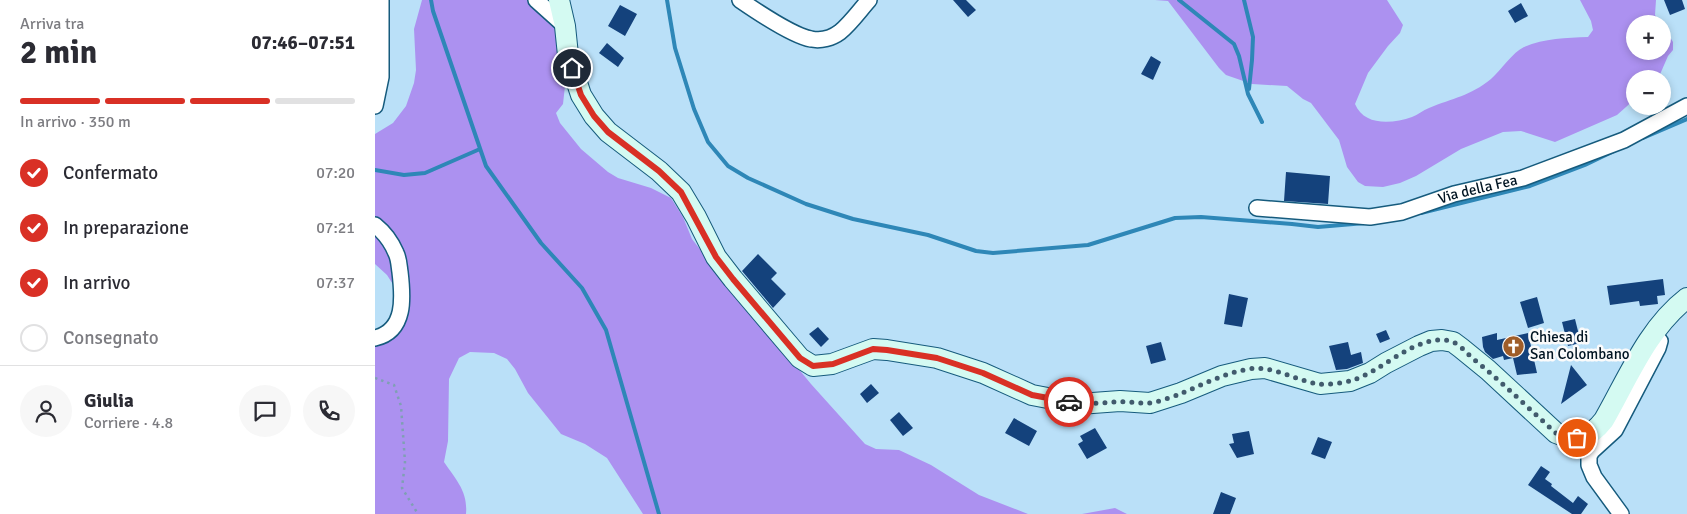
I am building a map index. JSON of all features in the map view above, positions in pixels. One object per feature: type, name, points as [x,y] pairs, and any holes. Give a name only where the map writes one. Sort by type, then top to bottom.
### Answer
[{"type":"street","points":[[375,106],[381,76],[381,0]]},
{"type":"street","points":[[536,0],[565,26]]},
{"type":"street","points":[[559,0],[565,26],[568,55],[581,95],[594,116],[608,132],[659,171],[681,192],[716,257],[800,358],[813,366],[833,364],[873,349],[887,350],[937,358],[983,373],[1032,395],[1041,397],[1079,404],[1150,403],[1181,394],[1222,376],[1251,369],[1265,368],[1319,384],[1350,381],[1370,373],[1419,346],[1431,341],[1443,340],[1453,342],[1468,353],[1556,433],[1566,437],[1577,438],[1588,435],[1597,429],[1653,334],[1680,303],[1687,298]]},
{"type":"street","points":[[740,0],[757,12],[800,35],[810,39],[821,40],[841,32],[869,0]]},
{"type":"street","name":"Via della Fea","points":[[1257,208],[1370,217],[1402,212],[1455,194],[1523,178],[1624,140],[1687,106]]},
{"type":"street","points":[[375,225],[385,233],[397,254],[403,292],[402,308],[395,324],[385,336],[375,338]]},
{"type":"street","points":[[1621,514],[1594,477],[1589,465],[1589,456],[1615,430],[1658,348],[1659,342],[1653,334]]},
{"type":"path","points":[[375,378],[394,385],[401,406],[405,462],[402,488],[418,514]]},
{"type":"shaded area","points":[[422,0],[550,0],[566,77],[563,104],[556,113],[560,123],[581,149],[618,178],[651,188],[671,198],[683,217],[692,239],[706,257],[811,384],[865,444],[876,449],[899,450],[931,465],[979,495],[1028,514],[643,514],[607,458],[585,444],[561,434],[528,393],[515,369],[507,359],[494,353],[470,352],[459,358],[449,379],[448,441],[444,462],[463,492],[466,514],[375,514],[375,333],[383,332],[396,312],[394,286],[387,275],[375,264],[375,134],[393,123],[406,106],[414,83],[416,70],[414,29]]},
{"type":"shaded area","points":[[1155,0],[1387,0],[1403,25],[1400,33],[1368,73],[1355,104],[1365,116],[1379,121],[1388,122],[1412,117],[1476,89],[1491,79],[1511,57],[1524,47],[1548,40],[1588,37],[1593,30],[1591,21],[1580,0],[1656,0],[1655,15],[1626,15],[1626,60],[1666,60],[1662,70],[1626,70],[1626,107],[1617,115],[1555,142],[1521,131],[1503,132],[1461,149],[1416,176],[1400,183],[1383,187],[1365,186],[1358,182],[1347,167],[1339,140],[1311,103],[1287,86],[1252,84],[1226,75],[1168,1]]},
{"type":"shaded area","points":[[1671,39],[1673,42],[1673,50],[1671,52]]},
{"type":"shaded area","points":[[1115,508],[1127,514],[1082,514]]},
{"type":"building","points":[[953,0],[966,0],[976,10],[968,17]]},
{"type":"building","points":[[1664,0],[1682,0],[1685,9],[1670,15]]},
{"type":"building","points":[[1521,3],[1528,16],[1515,23],[1508,11]]},
{"type":"building","points":[[620,5],[637,14],[625,36],[608,26]]},
{"type":"building","points":[[607,43],[624,58],[618,67],[599,53]]},
{"type":"building","points":[[1151,56],[1161,62],[1153,80],[1141,74]]},
{"type":"building","points":[[1286,172],[1330,176],[1328,204],[1284,201]]},
{"type":"building","points":[[758,254],[777,273],[771,279],[786,294],[773,308],[742,271]]},
{"type":"building","points":[[1663,279],[1665,295],[1657,296],[1658,304],[1640,306],[1639,301],[1610,305],[1607,286]]},
{"type":"building","points":[[1229,294],[1248,298],[1242,327],[1224,324]]},
{"type":"building","points":[[1537,297],[1544,323],[1528,328],[1520,302]]},
{"type":"building","points":[[1575,319],[1581,343],[1568,346],[1562,322]]},
{"type":"building","points":[[818,327],[829,339],[821,347],[809,334]]},
{"type":"building","points":[[1386,330],[1390,339],[1380,343],[1376,334]]},
{"type":"building","name":"Chiesa di San Colombano","points":[[1497,333],[1497,340],[1528,333],[1537,373],[1517,375],[1513,358],[1504,360],[1503,356],[1493,359],[1485,352],[1482,337]]},
{"type":"building","points":[[1161,342],[1166,360],[1151,364],[1146,346]]},
{"type":"building","points":[[1348,342],[1351,355],[1361,352],[1363,363],[1347,369],[1336,370],[1329,346]]},
{"type":"building","points":[[1571,365],[1587,385],[1561,404]]},
{"type":"building","points":[[871,384],[879,393],[867,403],[860,394]]},
{"type":"building","points":[[899,412],[913,428],[903,436],[890,420]]},
{"type":"building","points":[[1014,418],[1037,431],[1029,446],[1005,433]]},
{"type":"building","points":[[1095,428],[1107,448],[1087,459],[1078,444],[1083,441],[1080,436]]},
{"type":"building","points":[[1249,431],[1254,454],[1237,458],[1229,444],[1234,443],[1232,434]]},
{"type":"building","points":[[1318,437],[1332,442],[1325,459],[1311,454]]},
{"type":"building","points":[[1541,466],[1550,472],[1545,479],[1552,484],[1551,486],[1573,503],[1578,496],[1588,504],[1581,514],[1572,514],[1528,485]]},
{"type":"building","points":[[1221,492],[1236,498],[1230,514],[1213,514]]},
{"type":"waterway","points":[[431,0],[433,11],[486,166],[541,243],[582,288],[606,330],[659,514]]},
{"type":"waterway","points":[[667,0],[675,48],[694,109],[708,142],[728,166],[748,178],[806,204],[853,219],[928,235],[976,251],[993,253],[1088,245],[1175,218],[1201,217],[1318,227],[1365,223]]},
{"type":"waterway","points":[[1179,0],[1234,44],[1239,56],[1248,94],[1262,122]]},
{"type":"waterway","points":[[1244,0],[1253,37],[1249,89]]},
{"type":"waterway","points":[[1643,138],[1687,119]]},
{"type":"waterway","points":[[375,170],[404,175],[425,173],[480,149]]},
{"type":"waterway","points":[[1421,213],[1530,186],[1585,165],[1614,151]]},
{"type":"way so far","points":[[1069,402],[1079,404],[1150,403],[1181,394],[1222,376],[1251,369],[1265,368],[1319,384],[1338,383],[1350,381],[1370,373],[1431,341],[1443,340],[1453,342],[1488,370],[1556,433],[1566,437],[1577,438]]},
{"type":"place","name":"Chiesa di San Colombano","points":[[1514,346]]},
{"type":"route","points":[[572,68],[581,95],[594,116],[608,132],[659,171],[681,192],[716,257],[800,358],[813,366],[833,364],[873,349],[937,358],[983,373],[1032,395],[1069,402]]}]
